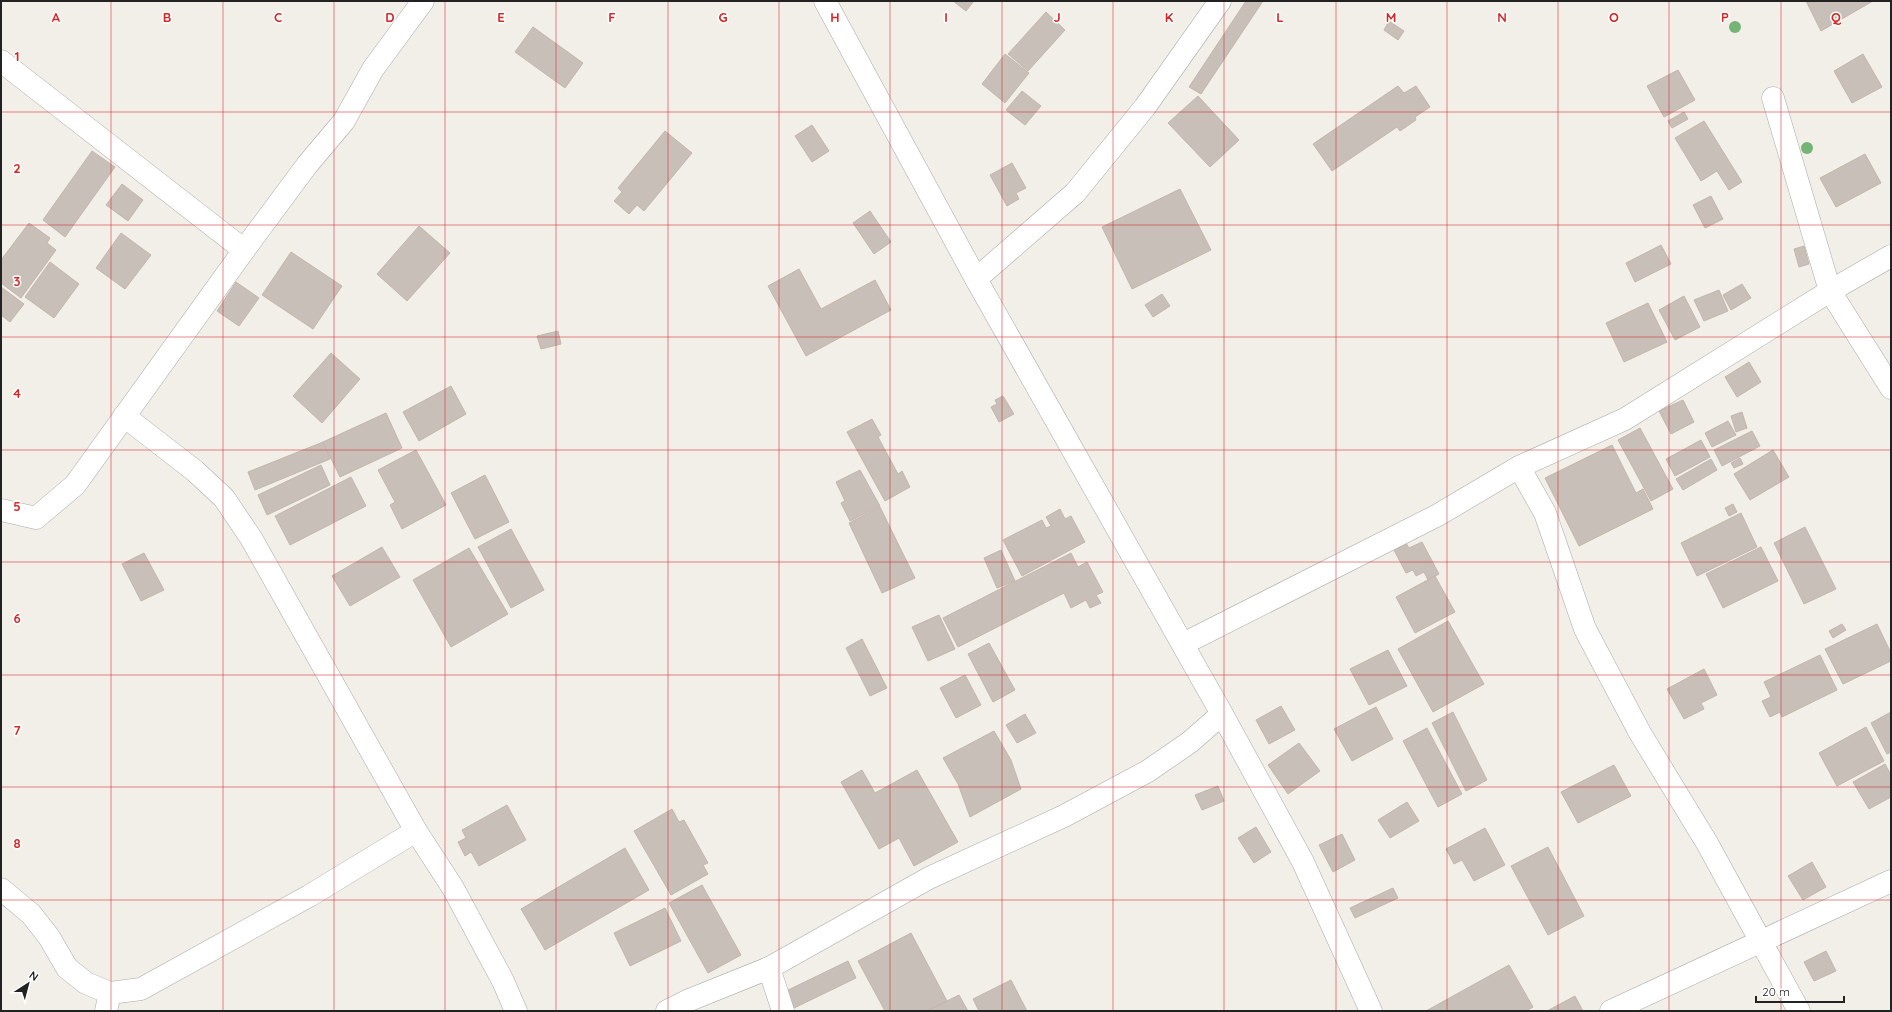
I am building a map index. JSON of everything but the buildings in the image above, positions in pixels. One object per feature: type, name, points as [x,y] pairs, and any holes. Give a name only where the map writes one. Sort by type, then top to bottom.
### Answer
[{"type":"street","points":[[1,510],[36,518],[75,485],[244,250],[307,165],[344,121],[373,69],[423,1]]},
{"type":"street","points":[[825,1],[976,279],[1183,644],[1303,862],[1371,1011]]},
{"type":"street","points":[[976,279],[1075,193],[1145,107],[1220,1]]},
{"type":"street","points":[[1,61],[244,250]]},
{"type":"street","points":[[1773,98],[1830,291],[1891,388]]},
{"type":"street","points":[[1183,644],[1438,515],[1518,467],[1625,419],[1830,291],[1891,256]]},
{"type":"street","points":[[124,416],[195,471],[224,498],[251,538],[416,831],[453,888],[503,981],[516,1011]]},
{"type":"street","points":[[1518,467],[1545,513],[1586,629],[1640,733],[1707,843],[1759,941],[1799,1011]]},
{"type":"street","points":[[667,1011],[687,1001],[769,968],[928,878],[1064,816],[1148,771],[1190,742],[1222,714]]},
{"type":"street","points":[[3,893],[31,914],[49,936],[67,968],[108,1002],[141,990],[309,896],[416,831]]},
{"type":"street","points":[[1611,1011],[1891,881]]},
{"type":"street","points":[[769,968],[783,1011]]}]
